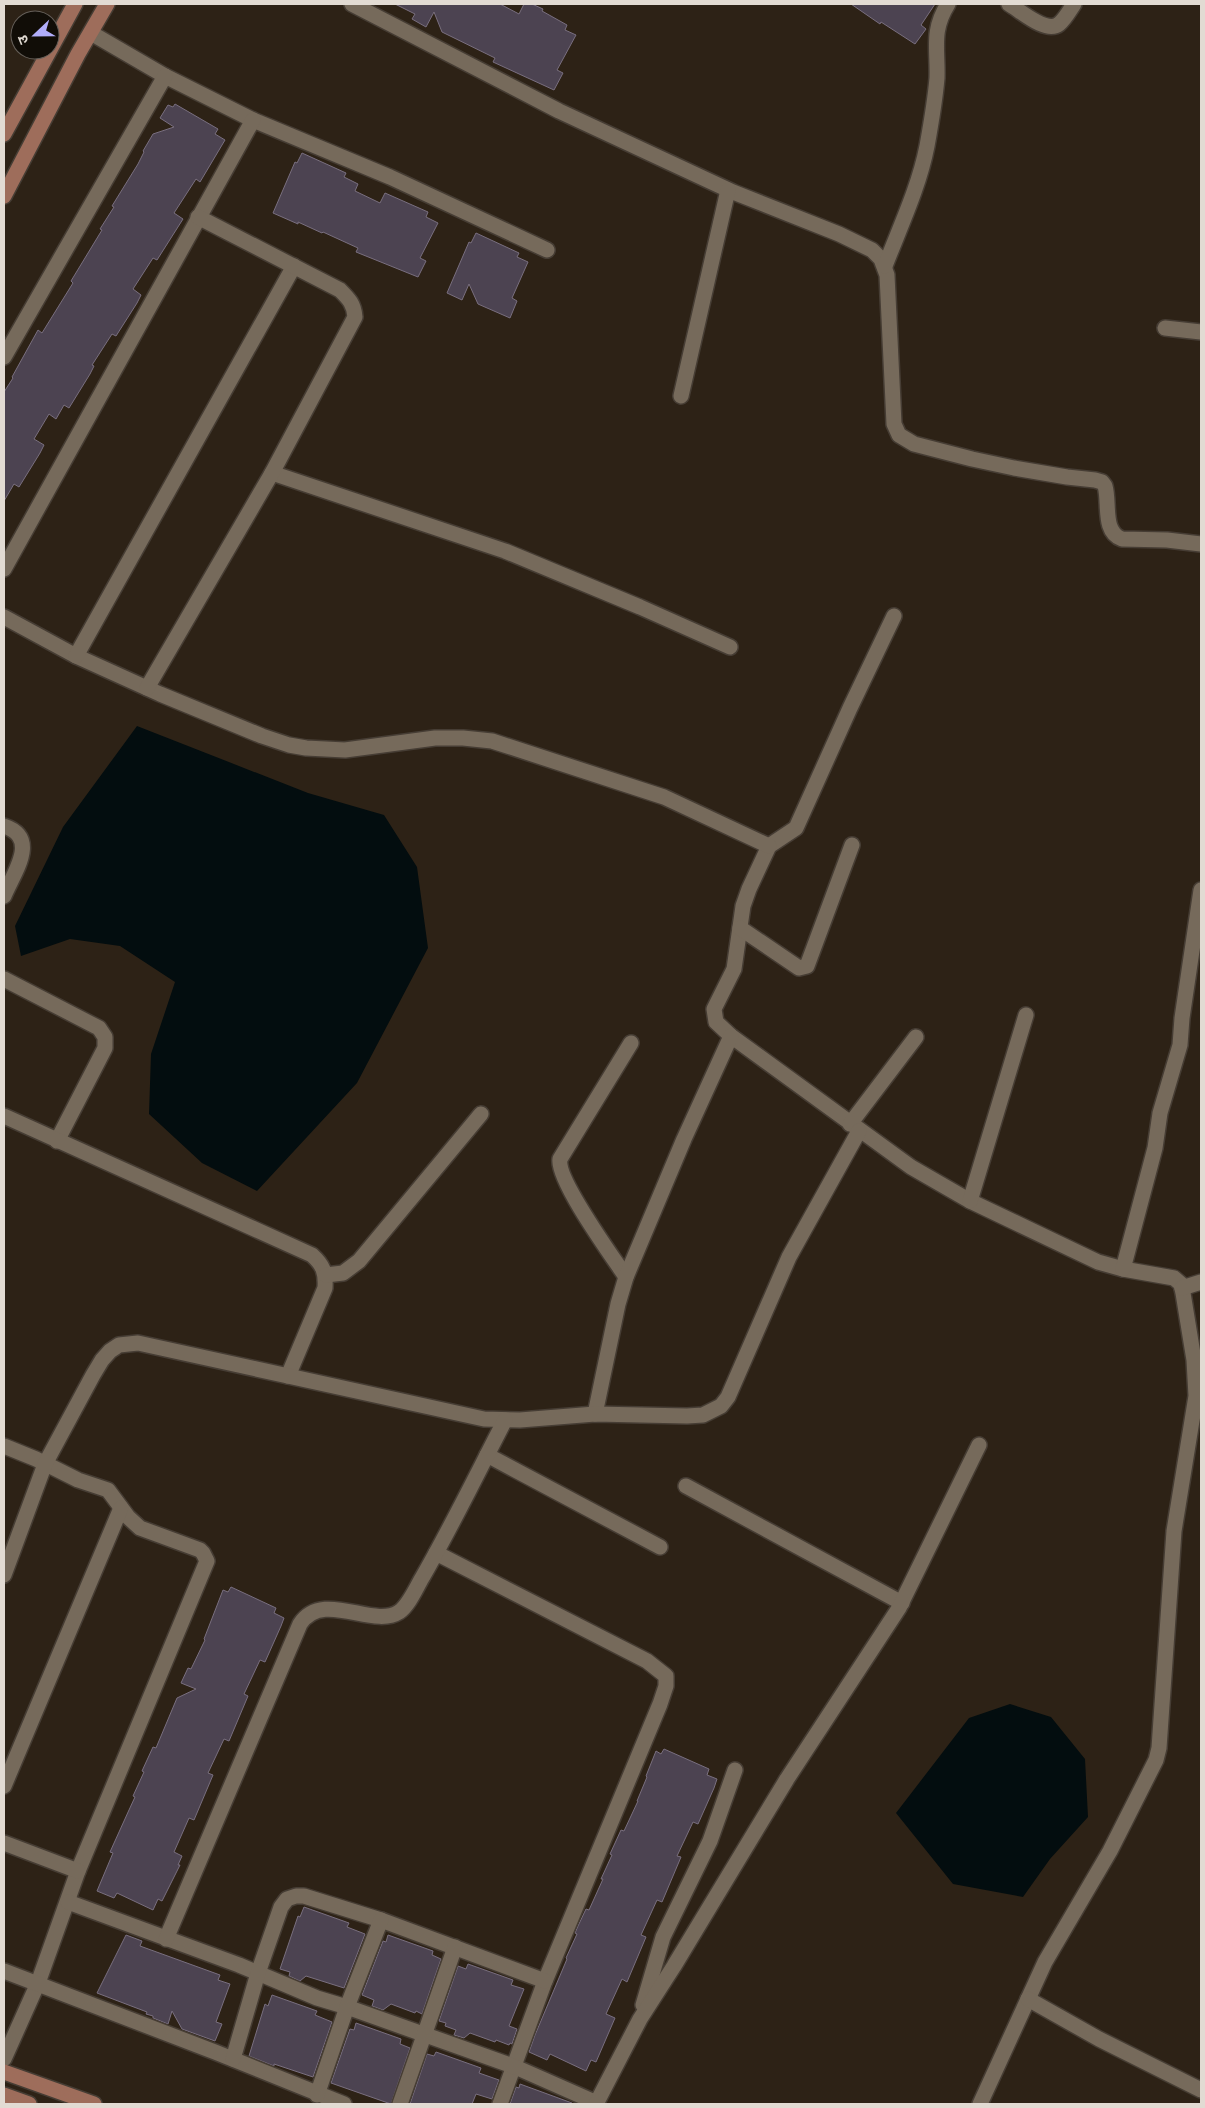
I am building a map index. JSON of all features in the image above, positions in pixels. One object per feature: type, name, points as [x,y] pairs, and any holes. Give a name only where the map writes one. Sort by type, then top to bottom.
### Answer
[{"type":"street","points":[[4,134],[75,4]]},
{"type":"street","points":[[4,196],[78,54],[107,4]]},
{"type":"street","points":[[352,4],[559,111],[728,190],[839,234],[872,250],[885,266]]},
{"type":"street","points":[[948,4],[942,14],[935,42],[937,77],[927,148],[918,178],[885,266],[889,291],[894,424],[899,434],[914,444],[972,460],[1039,473],[1102,482],[1105,486],[1111,532],[1122,539],[1167,540],[1201,544]]},
{"type":"street","points":[[1009,4],[1042,25],[1050,27],[1059,24],[1074,4]]},
{"type":"street","points":[[91,33],[165,76],[253,120],[390,177],[547,250]]},
{"type":"street","points":[[4,357],[165,76]]},
{"type":"street","points":[[4,569],[253,120]]},
{"type":"street","points":[[681,396],[728,190]]},
{"type":"street","points":[[146,688],[272,473],[355,317],[354,307],[350,299],[340,290],[198,217]]},
{"type":"street","points":[[76,656],[294,266]]},
{"type":"street","points":[[1165,328],[1201,332]]},
{"type":"street","points":[[272,473],[505,551],[730,647]]},
{"type":"street","points":[[894,616],[796,828],[769,846],[744,900],[734,969],[714,1009],[714,1015],[719,1027],[854,1127],[911,1167],[970,1201],[1098,1262],[1123,1270],[1174,1278],[1181,1284],[1182,1288],[1194,1360],[1196,1396],[1174,1531],[1157,1754],[1142,1790],[1110,1851],[1061,1932],[980,2104]]},
{"type":"street","points":[[4,617],[76,656],[146,688],[262,736],[306,748],[345,750],[435,738],[492,741],[664,797],[769,846]]},
{"type":"street","points":[[4,826],[14,829],[21,836],[23,844],[22,856],[4,896]]},
{"type":"street","points":[[740,928],[799,968],[807,966],[852,845]]},
{"type":"street","points":[[1123,1270],[1155,1148],[1160,1113],[1182,1039],[1182,1018],[1201,890]]},
{"type":"street","points":[[4,980],[99,1028],[105,1037],[105,1048],[57,1141]]},
{"type":"street","points":[[970,1201],[1026,1015]]},
{"type":"street","points":[[595,1414],[618,1304],[626,1276],[684,1139],[731,1036]]},
{"type":"street","points":[[4,1575],[45,1464],[102,1360],[119,1345],[138,1343],[342,1386],[484,1419],[505,1420],[595,1414],[687,1416],[702,1415],[721,1406],[728,1397],[789,1257],[854,1127],[916,1037]]},
{"type":"street","points":[[626,1276],[567,1184],[558,1165],[631,1043]]},
{"type":"street","points":[[326,1275],[342,1273],[359,1261],[480,1114]]},
{"type":"street","points":[[4,1116],[312,1255],[322,1264],[326,1275],[325,1288],[288,1376]]},
{"type":"street","points":[[1182,1288],[1201,1282]]},
{"type":"street","points":[[166,1939],[303,1619],[316,1610],[329,1609],[386,1616],[394,1615],[401,1611],[436,1553],[505,1420]]},
{"type":"street","points":[[68,1902],[239,1965],[317,1998],[513,2066],[596,2104],[640,2018],[674,1966],[787,1779],[879,1642],[902,1603],[979,1445]]},
{"type":"street","points":[[4,1446],[78,1480],[108,1490],[128,1517],[140,1528],[200,1550],[207,1561],[78,1871],[38,1983],[4,2059]]},
{"type":"street","points":[[487,1455],[660,1547]]},
{"type":"street","points":[[686,1486],[902,1603]]},
{"type":"street","points":[[4,1786],[121,1508]]},
{"type":"street","points":[[436,1553],[647,1661],[666,1676],[666,1686],[660,1704],[546,1980],[500,2104]]},
{"type":"street","points":[[640,2018],[663,1937],[710,1841],[735,1770]]},
{"type":"street","points":[[4,1843],[78,1871]]},
{"type":"street","points":[[232,2060],[281,1906],[287,1899],[296,1896],[304,1896],[381,1920],[546,1980]]},
{"type":"street","points":[[317,2095],[347,2007],[381,1920]]},
{"type":"street","points":[[400,2104],[426,2036],[456,1947]]},
{"type":"street","points":[[4,1971],[344,2104]]},
{"type":"street","points":[[1028,2000],[1099,2039],[1201,2090]]},
{"type":"street","points":[[4,2072],[94,2104]]},
{"type":"street","points":[[4,2095],[28,2104]]},
{"type":"shaded area","points":[[137,726],[308,793],[384,815],[417,867],[428,948],[357,1083],[257,1191],[202,1163],[149,1114],[151,1054],[175,982],[120,946],[70,939],[21,956],[15,926],[63,827]]},
{"type":"shaded area","points":[[1010,1704],[1051,1717],[1085,1759],[1088,1817],[1050,1859],[1023,1897],[953,1884],[896,1813],[969,1718]]},
{"type":"building","points":[[395,4],[500,4],[519,14],[524,4],[532,4],[567,25],[565,30],[576,35],[557,70],[563,73],[554,90],[493,62],[495,58],[442,32],[434,12],[426,27],[412,19],[415,14]]},
{"type":"building","points":[[851,4],[935,4],[921,25],[926,29],[915,44],[881,22],[880,24]]},
{"type":"building","points":[[175,104],[218,129],[215,134],[225,140],[200,182],[196,179],[174,213],[183,219],[157,260],[153,258],[133,289],[141,295],[137,303],[116,336],[112,334],[92,365],[94,366],[90,374],[69,408],[64,405],[56,419],[49,414],[34,439],[44,445],[40,453],[19,487],[14,484],[4,501],[4,392],[38,330],[42,333],[73,283],[71,281],[102,230],[100,229],[114,207],[112,206],[138,164],[153,134],[174,127],[160,118],[168,105],[173,107]]},
{"type":"building","points":[[302,153],[346,173],[344,177],[358,184],[355,191],[380,203],[385,193],[428,212],[426,217],[438,223],[420,258],[426,261],[418,277],[356,252],[358,248],[323,232],[273,213],[295,162],[297,163]]},
{"type":"building","points":[[476,233],[519,253],[517,257],[528,262],[512,298],[517,301],[510,318],[478,304],[469,284],[462,300],[447,293],[469,242],[471,243]]},
{"type":"building","points":[[231,1587],[276,1608],[274,1613],[284,1618],[265,1662],[260,1660],[244,1694],[248,1696],[229,1741],[224,1739],[208,1773],[213,1775],[194,1820],[189,1818],[174,1852],[182,1856],[178,1865],[180,1865],[162,1901],[158,1899],[153,1910],[117,1893],[114,1898],[97,1891],[113,1853],[110,1852],[135,1797],[133,1796],[144,1772],[142,1771],[153,1747],[156,1748],[177,1698],[196,1689],[181,1683],[188,1668],[191,1669],[205,1640],[223,1590],[228,1592]]},
{"type":"building","points":[[664,1749],[709,1769],[707,1775],[717,1779],[714,1788],[698,1824],[693,1822],[677,1856],[681,1857],[662,1902],[657,1900],[641,1935],[646,1937],[627,1982],[622,1979],[606,2014],[615,2018],[596,2062],[591,2060],[586,2071],[550,2054],[547,2060],[529,2052],[535,2035],[577,1934],[575,1933],[586,1909],[589,1910],[603,1879],[601,1879],[612,1855],[610,1854],[621,1830],[624,1831],[638,1801],[656,1751],[661,1754]]},
{"type":"building","points":[[304,1907],[349,1923],[347,1927],[365,1934],[344,1988],[306,1976],[300,1981],[289,1976],[290,1972],[280,1969],[298,1916],[300,1917]]},
{"type":"building","points":[[126,1935],[142,1941],[140,1946],[220,1975],[218,1980],[230,1984],[216,2022],[222,2024],[215,2041],[182,2029],[172,2011],[168,2024],[146,2014],[147,2012],[97,1993]]},
{"type":"building","points":[[388,1935],[433,1951],[432,1955],[441,1959],[422,2014],[391,2004],[383,2010],[372,2006],[374,2000],[362,1995],[383,1941],[386,1942]]},
{"type":"building","points":[[468,1964],[513,1980],[511,1985],[524,1989],[509,2026],[517,2029],[512,2044],[510,2043],[509,2045],[496,2040],[495,2042],[470,2033],[464,2038],[454,2035],[456,2030],[445,2026],[446,2023],[439,2021],[458,1966],[466,1969]]},
{"type":"building","points":[[272,1995],[317,2011],[315,2015],[332,2022],[313,2077],[274,2064],[274,2066],[249,2056],[265,2004],[268,2006]]},
{"type":"building","points":[[356,2023],[401,2039],[400,2044],[410,2048],[391,2104],[331,2083],[350,2029],[354,2030]]},
{"type":"building","points":[[436,2052],[481,2068],[479,2073],[499,2080],[492,2099],[476,2094],[472,2104],[410,2104],[427,2054],[434,2056]]},
{"type":"building","points":[[520,2084],[572,2104],[510,2104],[516,2087],[519,2088]]}]
